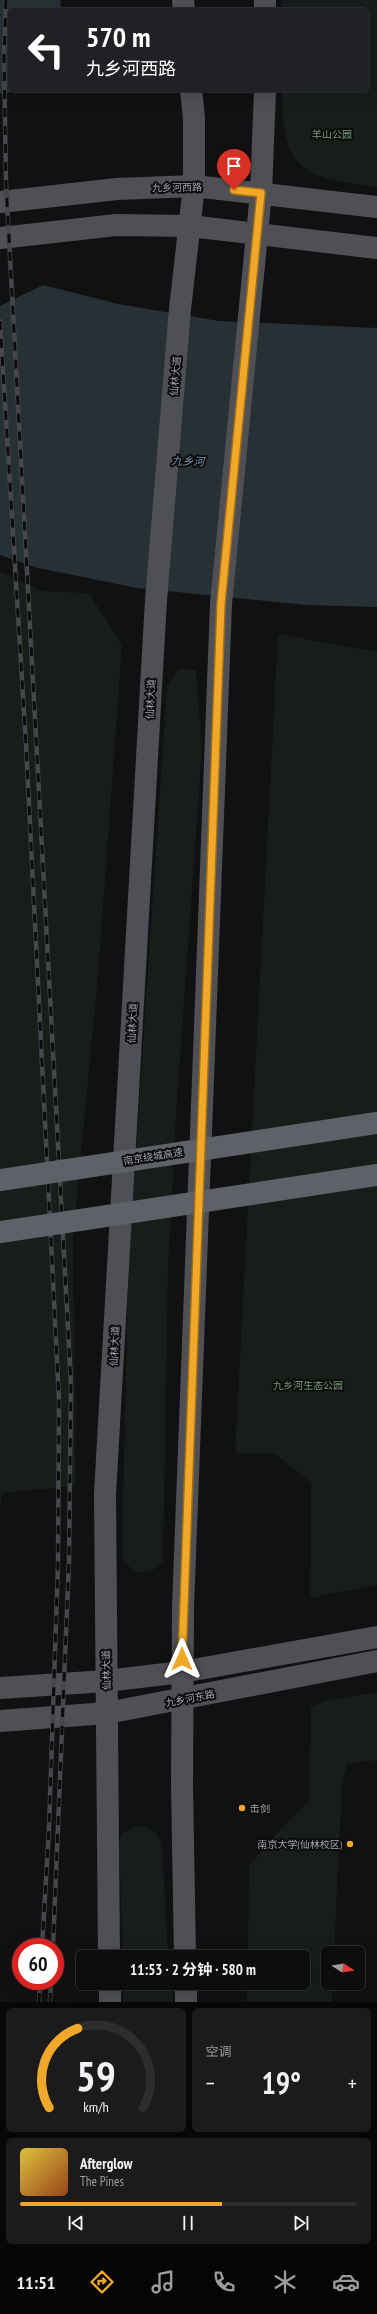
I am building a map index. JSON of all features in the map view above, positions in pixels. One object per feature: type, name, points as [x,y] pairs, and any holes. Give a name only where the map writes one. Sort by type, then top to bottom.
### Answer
[{"type":"highway","name":"南京绕城高速","points":[[0,1180],[377,1122]]},
{"type":"highway","points":[[0,1232],[377,1175]]},
{"type":"main road","name":"仙林大道","points":[[109,1950],[105,1494],[156,600],[180,309],[194,186],[194,119],[191,92]]},
{"type":"main road","points":[[185,1950],[182,1700],[183,1606],[221,604],[261,193],[265,92]]},
{"type":"main road","name":"九乡河西路","points":[[0,202],[117,189],[194,186],[377,207]]},
{"type":"main road","points":[[0,238],[116,225],[190,226],[377,248]]},
{"type":"main road","points":[[0,1688],[106,1681],[182,1672],[377,1637]]},
{"type":"main road","name":"九乡河东路","points":[[0,1721],[107,1713],[182,1700],[377,1661]]},
{"type":"main road","points":[[110,1990],[110,2002]]},
{"type":"main road","points":[[186,1990],[186,2002]]},
{"type":"green space","name":"羊山公园","points":[[281,0],[377,0],[377,187],[352,184],[331,179],[314,173],[301,165],[292,153],[286,138],[283,117],[282,92],[369,92],[369,8],[282,8]]},
{"type":"green space","points":[[0,572],[42,591],[89,593],[122,645],[98,976],[73,1237],[76,1486],[2,1493],[0,1512]]},
{"type":"green space","name":"九乡河生态公园","points":[[278,634],[377,652],[377,1585],[310,1598],[311,1483],[274,1453],[235,1453]]},
{"type":"green space","points":[[179,669],[196,670],[202,749],[176,1116],[168,1270],[163,1561],[152,1570],[142,1573],[132,1569],[122,1559],[128,1269],[167,686]]},
{"type":"green space","points":[[377,1692],[377,1760],[347,1764],[342,1784],[334,1946],[321,1946],[321,1990],[333,1990],[332,2002],[247,2002],[247,1990],[310,1990],[310,1950],[248,1950],[249,1866],[278,1832],[309,1801],[311,1708],[328,1700]]},
{"type":"green space","points":[[138,1826],[147,1827],[156,1833],[162,1844],[168,1950],[123,1950],[119,1843],[122,1834]]},
{"type":"green space","points":[[123,1990],[173,1990],[174,2002],[123,2002]]},
{"type":"water","points":[[0,0],[60,0],[62,8],[8,8],[8,92],[12,92],[0,94]]},
{"type":"water","name":"九乡河","points":[[43,285],[118,304],[219,321],[377,328],[377,607],[306,605],[137,588],[38,568],[0,555],[0,306]]},
{"type":"railway","points":[[6,0],[4,58],[6,183],[71,1384],[69,1561],[53,1938]]},
{"type":"railway","points":[[0,321],[26,745],[59,1400],[58,1564],[49,1828],[43,1938]]},
{"type":"railway","points":[[39,2002],[40,1990]]},
{"type":"railway","points":[[50,2002],[51,1990]]},
{"type":"place","name":"击剑","points":[[242,1808]]},
{"type":"place","name":"南京大学(仙林校区)","points":[[350,1844]]},
{"type":"route","points":[[182,1659],[221,604],[261,193],[234,190]]}]
